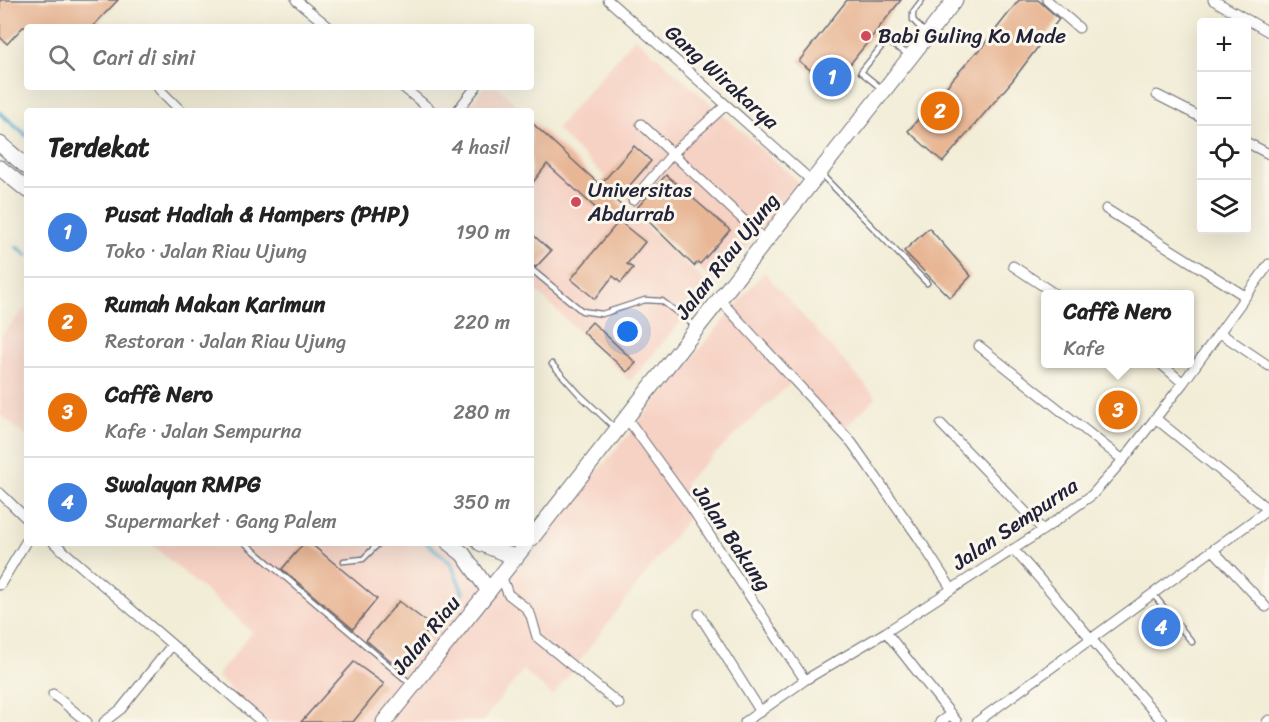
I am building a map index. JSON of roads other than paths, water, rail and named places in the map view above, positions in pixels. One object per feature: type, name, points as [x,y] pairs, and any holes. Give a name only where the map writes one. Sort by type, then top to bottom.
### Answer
[{"type":"main road","name":"Jalan Riau Ujung","points":[[534,534],[955,0]]},
{"type":"main road","points":[[0,144],[24,164]]},
{"type":"main road","points":[[0,168],[24,188]]},
{"type":"main road","points":[[453,546],[463,554],[489,591]]},
{"type":"main road","points":[[487,546],[516,558]]},
{"type":"main road","points":[[501,575],[525,546]]},
{"type":"main road","name":"Jalan Riau","points":[[384,722],[501,575]]},
{"type":"street","points":[[296,0],[325,24]]},
{"type":"street","name":"Gang Wirakarya","points":[[608,0],[726,105],[816,177]]},
{"type":"street","points":[[1047,0],[1079,28]]},
{"type":"street","points":[[1213,0],[1269,32]]},
{"type":"street","points":[[160,90],[178,108]]},
{"type":"street","points":[[407,90],[428,108]]},
{"type":"street","points":[[459,108],[474,90]]},
{"type":"street","points":[[1158,95],[1197,115]]},
{"type":"street","points":[[633,200],[674,153],[726,105]]},
{"type":"street","points":[[641,124],[766,241]]},
{"type":"street","points":[[1251,145],[1269,154]]},
{"type":"street","points":[[1106,209],[1245,297]]},
{"type":"street","name":"Jalan Sempurna","points":[[745,722],[805,680],[886,632],[1043,530],[1092,495],[1123,460],[1183,383],[1269,264]]},
{"type":"street","points":[[1013,266],[1049,290]]},
{"type":"street","points":[[720,300],[852,443],[951,588]]},
{"type":"street","points":[[1220,333],[1269,366]]},
{"type":"street","points":[[979,346],[1123,460]]},
{"type":"street","points":[[1166,368],[1183,383]]},
{"type":"street","name":"Jalan Bakung","points":[[626,417],[689,504],[805,680]]},
{"type":"street","points":[[977,722],[1269,509],[1155,418]]},
{"type":"street","points":[[941,424],[1043,530]]},
{"type":"street","points":[[0,493],[24,516]]},
{"type":"street","points":[[0,585],[24,545]]},
{"type":"street","points":[[57,546],[262,722]]},
{"type":"street","points":[[1013,549],[1163,722]]},
{"type":"street","points":[[1213,550],[1266,607]]},
{"type":"street","points":[[501,575],[508,594],[526,608],[537,637],[618,704]]},
{"type":"street","points":[[699,614],[761,712]]},
{"type":"street","points":[[886,632],[954,718],[939,722]]},
{"type":"street","points":[[104,722],[122,709],[172,645]]},
{"type":"street","points":[[53,694],[87,722]]},
{"type":"lane","points":[[922,0],[913,12],[913,20],[927,35]]},
{"type":"lane","points":[[884,91],[861,72],[876,52],[886,41],[911,57]]},
{"type":"lane","points":[[816,177],[871,227],[927,283]]},
{"type":"lane","points":[[534,271],[582,311],[602,314],[645,300],[662,301],[697,328]]},
{"type":"lane","points":[[552,364],[616,430]]},
{"type":"lane","points":[[250,546],[413,686]]},
{"type":"lane","points":[[344,561],[363,559],[376,546]]},
{"type":"lane","points":[[1153,594],[1192,642]]},
{"type":"waterway","points":[[0,113],[24,133]]},
{"type":"waterway","points":[[17,247],[24,253]]},
{"type":"waterway","points":[[431,546],[451,563],[463,593]]},
{"type":"place","name":"Babi Guling Ko Made","points":[[866,36]]},
{"type":"place","name":"Pusat Hadiah & Hampers (PHP)","points":[[832,77]]},
{"type":"place","name":"Rumah Makan Karimun","points":[[940,111]]},
{"type":"place","name":"Universitas Abdurrab","points":[[576,202]]},
{"type":"place","name":"Caffè Nero","points":[[1118,410]]},
{"type":"place","name":"Swalayan RMPG","points":[[1161,627]]}]
